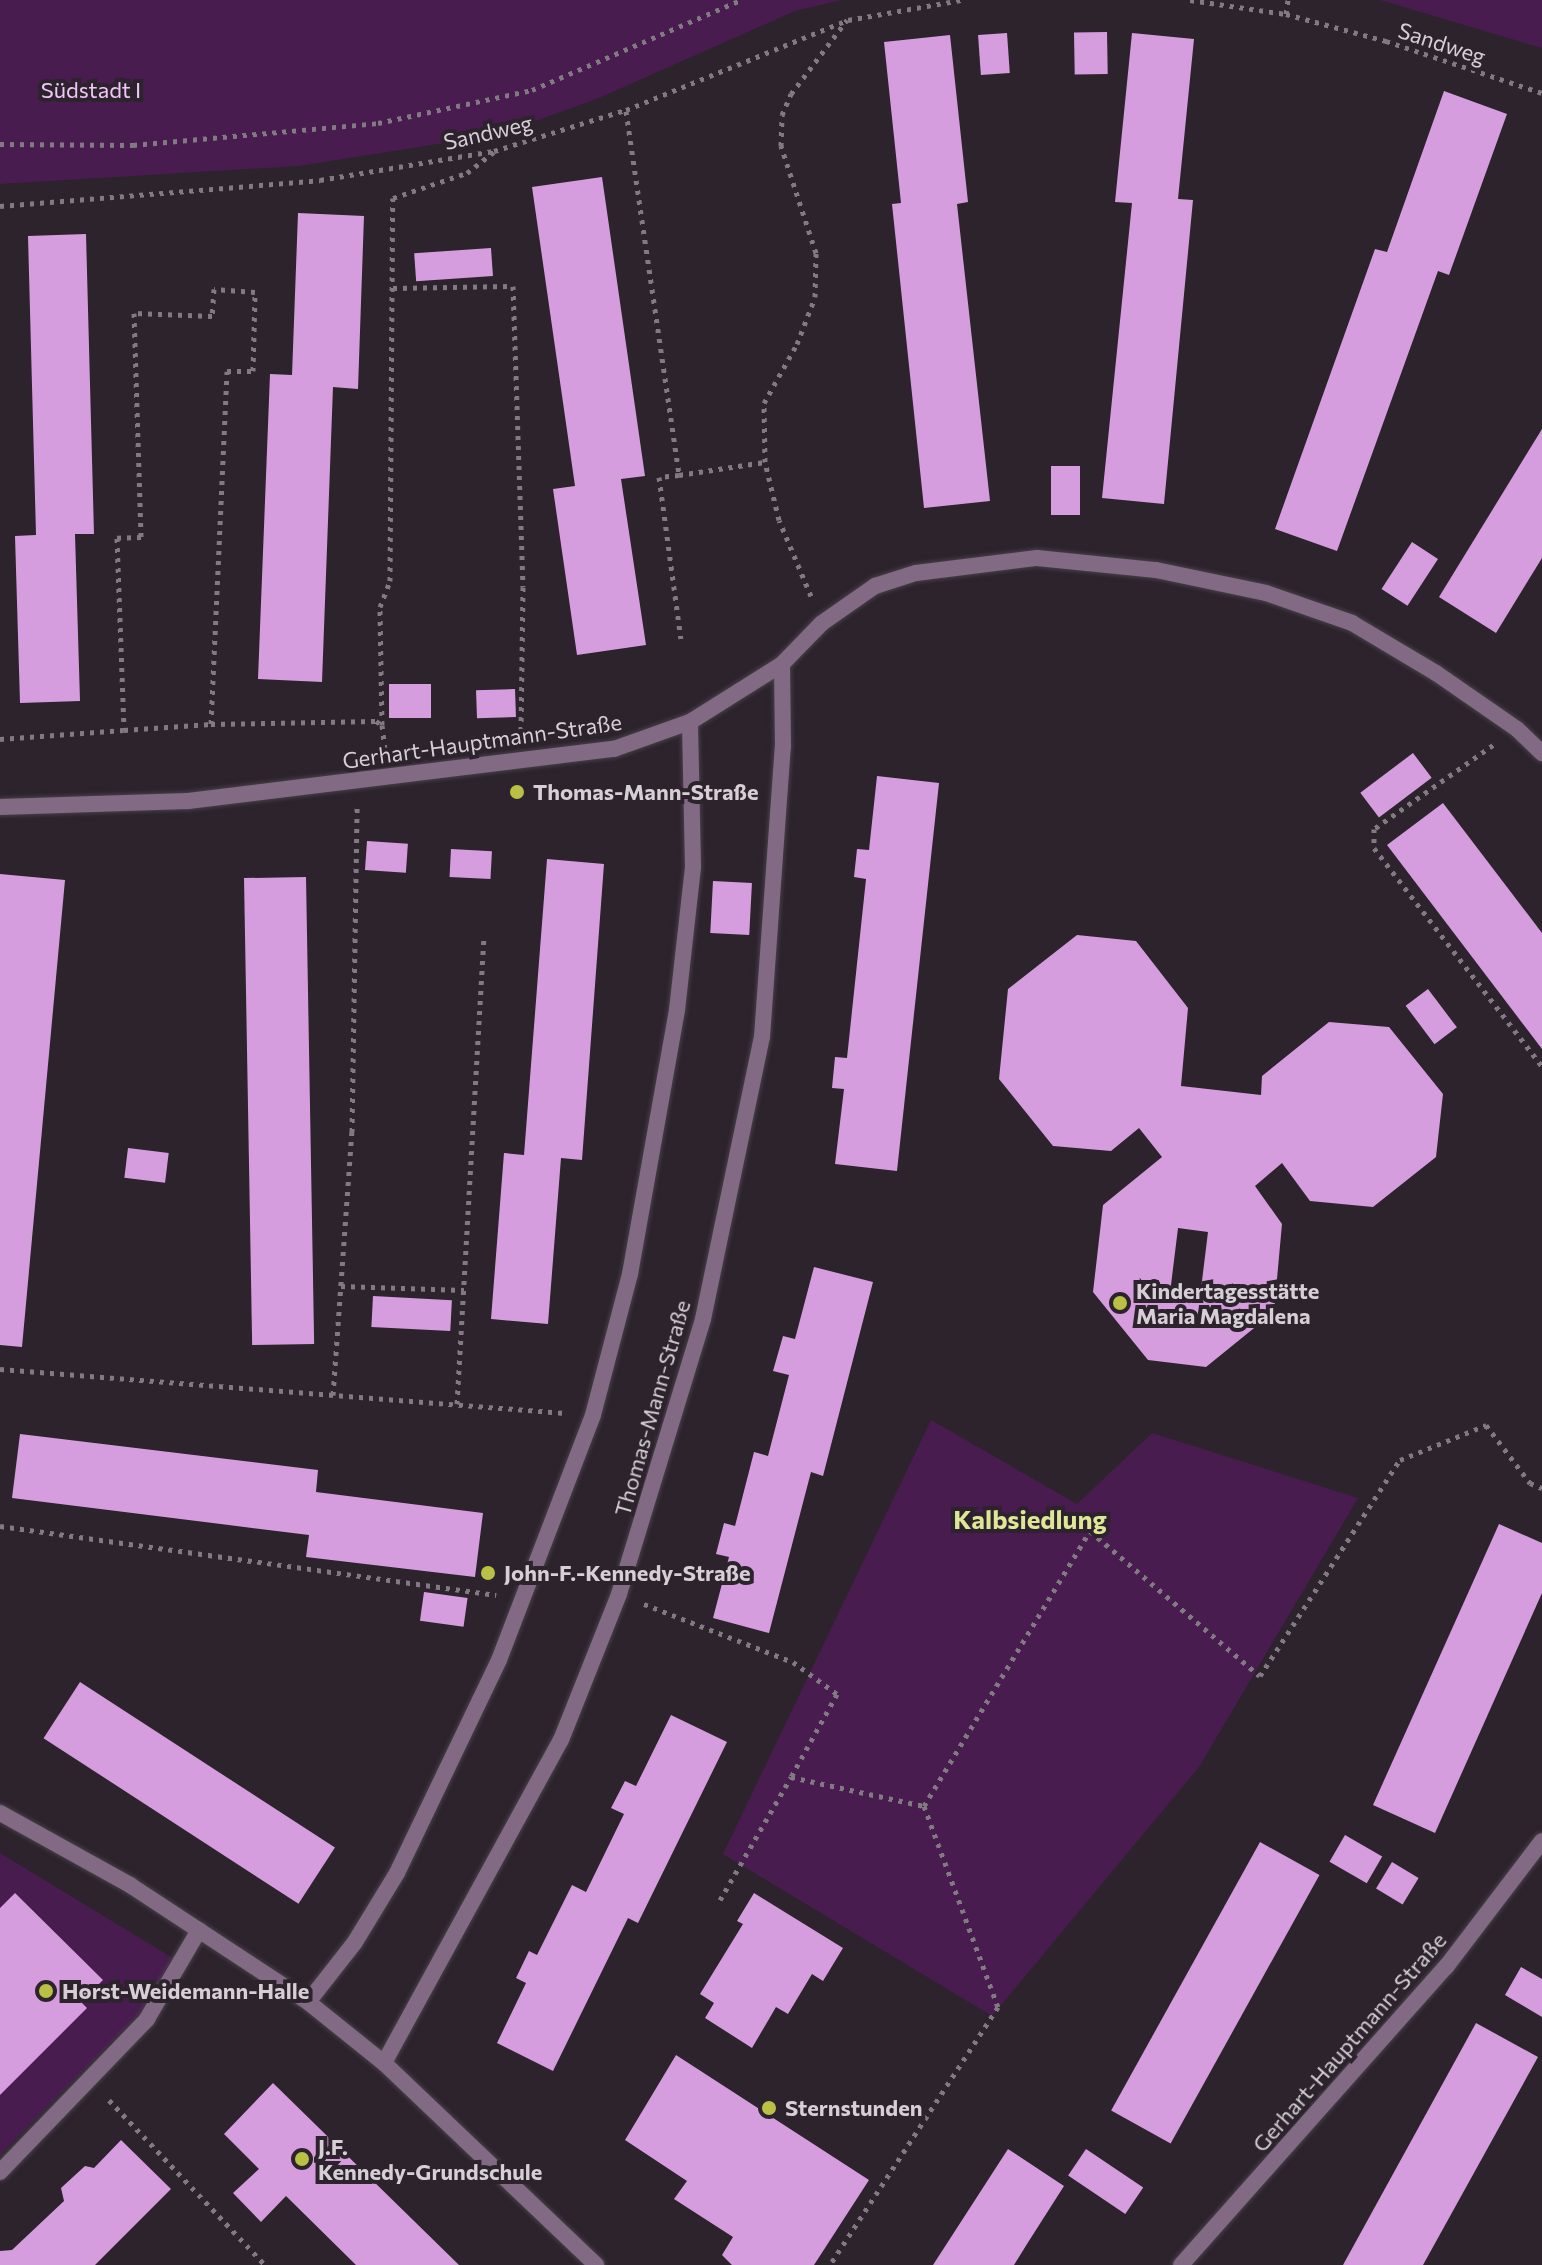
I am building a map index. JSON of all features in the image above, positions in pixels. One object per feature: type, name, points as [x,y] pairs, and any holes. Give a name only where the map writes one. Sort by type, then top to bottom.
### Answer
[{"type":"street","name":"Gerhart-Hauptmann-Straße","points":[[0,807],[188,801],[614,749],[690,722],[782,664],[822,623],[875,586],[916,573],[1037,558],[1156,570],[1266,593],[1352,623],[1517,729],[1542,753]]},
{"type":"street","name":"Thomas-Mann-Straße","points":[[384,2063],[561,1740],[619,1594],[703,1319],[762,1037],[783,747],[782,664]]},
{"type":"street","points":[[308,2002],[355,1942],[397,1873],[525,1598],[522,1591],[593,1415],[633,1259],[677,1010],[693,867],[690,722]]},
{"type":"street","points":[[0,1813],[130,1885],[308,2002],[384,2063],[596,2265]]},
{"type":"street","name":"Gerhart-Hauptmann-Straße","points":[[1181,2265],[1446,1967],[1542,1841]]},
{"type":"street","points":[[0,2172],[147,2019],[199,1930]]},
{"type":"path","points":[[0,144],[133,145],[378,123],[532,90],[741,0]]},
{"type":"path","name":"Sandweg","points":[[0,206],[320,180],[494,151],[626,110],[848,20],[962,0]]},
{"type":"path","name":"Sandweg","points":[[1190,0],[1286,14],[1386,41],[1542,93]]},
{"type":"path","points":[[1286,14],[1288,0]]},
{"type":"path","points":[[822,623],[779,520],[765,462],[764,403],[797,344],[815,297],[816,253],[781,146],[782,115],[791,94],[848,20]]},
{"type":"path","points":[[626,110],[679,475]]},
{"type":"path","points":[[388,777],[382,725],[380,607],[390,581],[393,198],[467,173],[494,151]]},
{"type":"path","points":[[393,288],[513,286],[523,587],[519,760]]},
{"type":"path","points":[[124,730],[117,538],[141,537],[134,313],[212,316],[214,289],[255,292],[253,371],[227,371],[211,724]]},
{"type":"path","points":[[681,639],[659,477],[765,462]]},
{"type":"path","points":[[0,739],[211,724],[376,721],[382,725]]},
{"type":"path","points":[[1517,729],[1374,829],[1374,848],[1542,1066]]},
{"type":"path","points":[[333,1395],[352,1132],[358,781]]},
{"type":"path","points":[[457,1404],[484,936]]},
{"type":"path","points":[[341,1286],[464,1290]]},
{"type":"path","points":[[0,1369],[593,1415]]},
{"type":"path","points":[[924,1806],[1090,1531],[1260,1676],[1400,1460],[1486,1425],[1530,1483],[1542,1488]]},
{"type":"path","points":[[0,1526],[525,1598]]},
{"type":"path","points":[[619,1594],[793,1662],[837,1694],[720,1900]]},
{"type":"path","points":[[791,1777],[924,1806]]},
{"type":"path","points":[[830,2265],[998,2007],[924,1806]]},
{"type":"path","points":[[89,2079],[265,2265]]},
{"type":"green space","name":"Südstadt I","points":[[0,0],[841,0],[795,11],[599,98],[500,134],[299,166],[0,184]]},
{"type":"green space","points":[[1380,0],[1542,0],[1542,48]]},
{"type":"green space","points":[[931,1420],[1077,1504],[1152,1433],[1358,1498],[1199,1767],[992,2016],[723,1854]]},
{"type":"green space","points":[[0,1853],[186,1966],[0,2155]]},
{"type":"building","points":[[1107,32],[1108,74],[1075,75],[1074,33]]},
{"type":"building","points":[[1007,33],[1010,73],[981,75],[978,35]]},
{"type":"building","points":[[1132,33],[1194,39],[1178,199],[1193,200],[1164,504],[1102,498],[1132,203],[1115,202]]},
{"type":"building","points":[[950,35],[968,202],[957,204],[990,501],[924,508],[892,204],[901,203],[884,42]]},
{"type":"building","points":[[1444,91],[1507,114],[1449,275],[1438,271],[1337,551],[1275,529],[1375,249],[1387,252]]},
{"type":"building","points":[[602,177],[645,476],[621,479],[646,645],[577,655],[553,489],[575,486],[532,187]]},
{"type":"building","points":[[298,213],[364,216],[358,389],[333,387],[322,682],[258,679],[270,374],[292,375]]},
{"type":"building","points":[[86,234],[94,534],[75,534],[80,701],[20,703],[15,536],[36,535],[28,236]]},
{"type":"building","points":[[491,248],[493,276],[416,281],[414,253]]},
{"type":"building","points":[[1542,429],[1542,558],[1496,633],[1439,597]]},
{"type":"building","points":[[1051,466],[1080,466],[1080,515],[1051,515]]},
{"type":"building","points":[[1412,542],[1438,559],[1407,606],[1382,589]]},
{"type":"building","points":[[389,684],[431,684],[431,718],[389,718]]},
{"type":"building","points":[[515,689],[516,717],[477,718],[476,690]]},
{"type":"building","points":[[1413,753],[1432,778],[1379,817],[1360,793]]},
{"type":"building","points":[[877,776],[939,783],[897,1171],[835,1164],[844,1089],[832,1088],[835,1057],[847,1058],[866,879],[854,877],[857,849],[869,850]]},
{"type":"building","points":[[1443,803],[1542,933],[1542,1049],[1387,845]]},
{"type":"building","points":[[367,841],[408,844],[406,873],[365,870]]},
{"type":"building","points":[[451,849],[492,851],[490,879],[450,877]]},
{"type":"building","points":[[547,859],[604,864],[582,1160],[561,1158],[548,1324],[491,1319],[504,1153],[524,1155]]},
{"type":"building","points":[[0,874],[65,880],[22,1347],[0,1345]]},
{"type":"building","points":[[306,877],[314,1344],[252,1345],[244,878]]},
{"type":"building","points":[[713,881],[752,883],[749,935],[710,933]]},
{"type":"building","points":[[1077,935],[1136,941],[1188,1008],[1181,1086],[1261,1095],[1262,1076],[1329,1022],[1389,1027],[1443,1094],[1436,1157],[1373,1207],[1310,1201],[1282,1163],[1255,1186],[1282,1224],[1274,1312],[1206,1367],[1148,1360],[1093,1292],[1103,1205],[1162,1157],[1139,1128],[1111,1151],[1053,1146],[999,1079],[1008,989]],"holes":[[[1178,1228],[1208,1232],[1201,1289],[1171,1285]]]},
{"type":"building","points":[[1428,989],[1457,1027],[1435,1044],[1406,1006]]},
{"type":"building","points":[[128,1148],[169,1153],[165,1183],[124,1178]]},
{"type":"building","points":[[814,1267],[873,1282],[823,1476],[811,1472],[769,1633],[713,1618],[729,1557],[716,1554],[724,1523],[735,1526],[754,1452],[768,1456],[789,1375],[773,1371],[783,1336],[795,1339]]},
{"type":"building","points":[[373,1296],[452,1300],[450,1331],[371,1327]]},
{"type":"building","points":[[20,1434],[318,1470],[316,1492],[483,1513],[475,1577],[306,1557],[309,1535],[12,1498]]},
{"type":"building","points":[[1499,1524],[1542,1543],[1542,1593],[1435,1833],[1373,1805]]},
{"type":"building","points":[[424,1592],[468,1598],[464,1627],[420,1621]]},
{"type":"building","points":[[80,1682],[335,1848],[298,1904],[44,1738]]},
{"type":"building","points":[[671,1715],[727,1742],[638,1923],[628,1918],[553,2071],[497,2043],[526,1983],[516,1978],[529,1951],[537,1955],[572,1885],[586,1892],[624,1814],[611,1808],[625,1781],[636,1786]]},
{"type":"building","points":[[1345,1835],[1382,1856],[1367,1883],[1330,1862]]},
{"type":"building","points":[[1260,1842],[1319,1875],[1171,2143],[1111,2111]]},
{"type":"building","points":[[1392,1862],[1419,1878],[1403,1905],[1376,1889]]},
{"type":"building","name":"Horst-Weidemann-Halle","points":[[15,1893],[103,1980],[81,2002],[87,2008],[0,2095],[0,1908]]},
{"type":"building","points":[[754,1893],[843,1948],[823,1981],[812,1974],[788,2014],[776,2007],[752,2048],[705,2018],[714,2003],[700,1994],[743,1924],[737,1921]]},
{"type":"building","points":[[1521,1967],[1542,1979],[1542,2017],[1505,1995]]},
{"type":"building","points":[[1476,2023],[1538,2057],[1423,2265],[1343,2265]]},
{"type":"building","points":[[676,2055],[869,2180],[814,2265],[732,2265],[722,2255],[733,2237],[674,2199],[687,2181],[625,2140]]},
{"type":"building","points":[[273,2083],[459,2265],[356,2265],[286,2196],[261,2222],[233,2193],[259,2169],[224,2134]]},
{"type":"building","points":[[121,2140],[171,2189],[95,2265],[0,2265],[0,2251],[12,2250],[64,2201],[61,2188],[85,2166],[94,2168]]},
{"type":"building","points":[[1008,2149],[1064,2186],[1014,2265],[933,2265]]},
{"type":"building","points":[[1086,2149],[1143,2188],[1125,2214],[1068,2176]]},
{"type":"place","name":"Thomas-Mann-Straße","points":[[517,792]]},
{"type":"place","name":"Kindertagesstätte Maria Magdalena","points":[[1120,1303]]},
{"type":"place","name":"John-F.-Kennedy-Straße","points":[[488,1573]]},
{"type":"place","name":"Horst-Weidemann-Halle","points":[[46,1991]]},
{"type":"place","name":"Sternstunden","points":[[769,2108]]},
{"type":"place","name":"J.F. Kennedy-Grundschule","points":[[302,2159]]},
{"type":"district","name":"Kalbsiedlung","points":[[1030,1519]]}]
